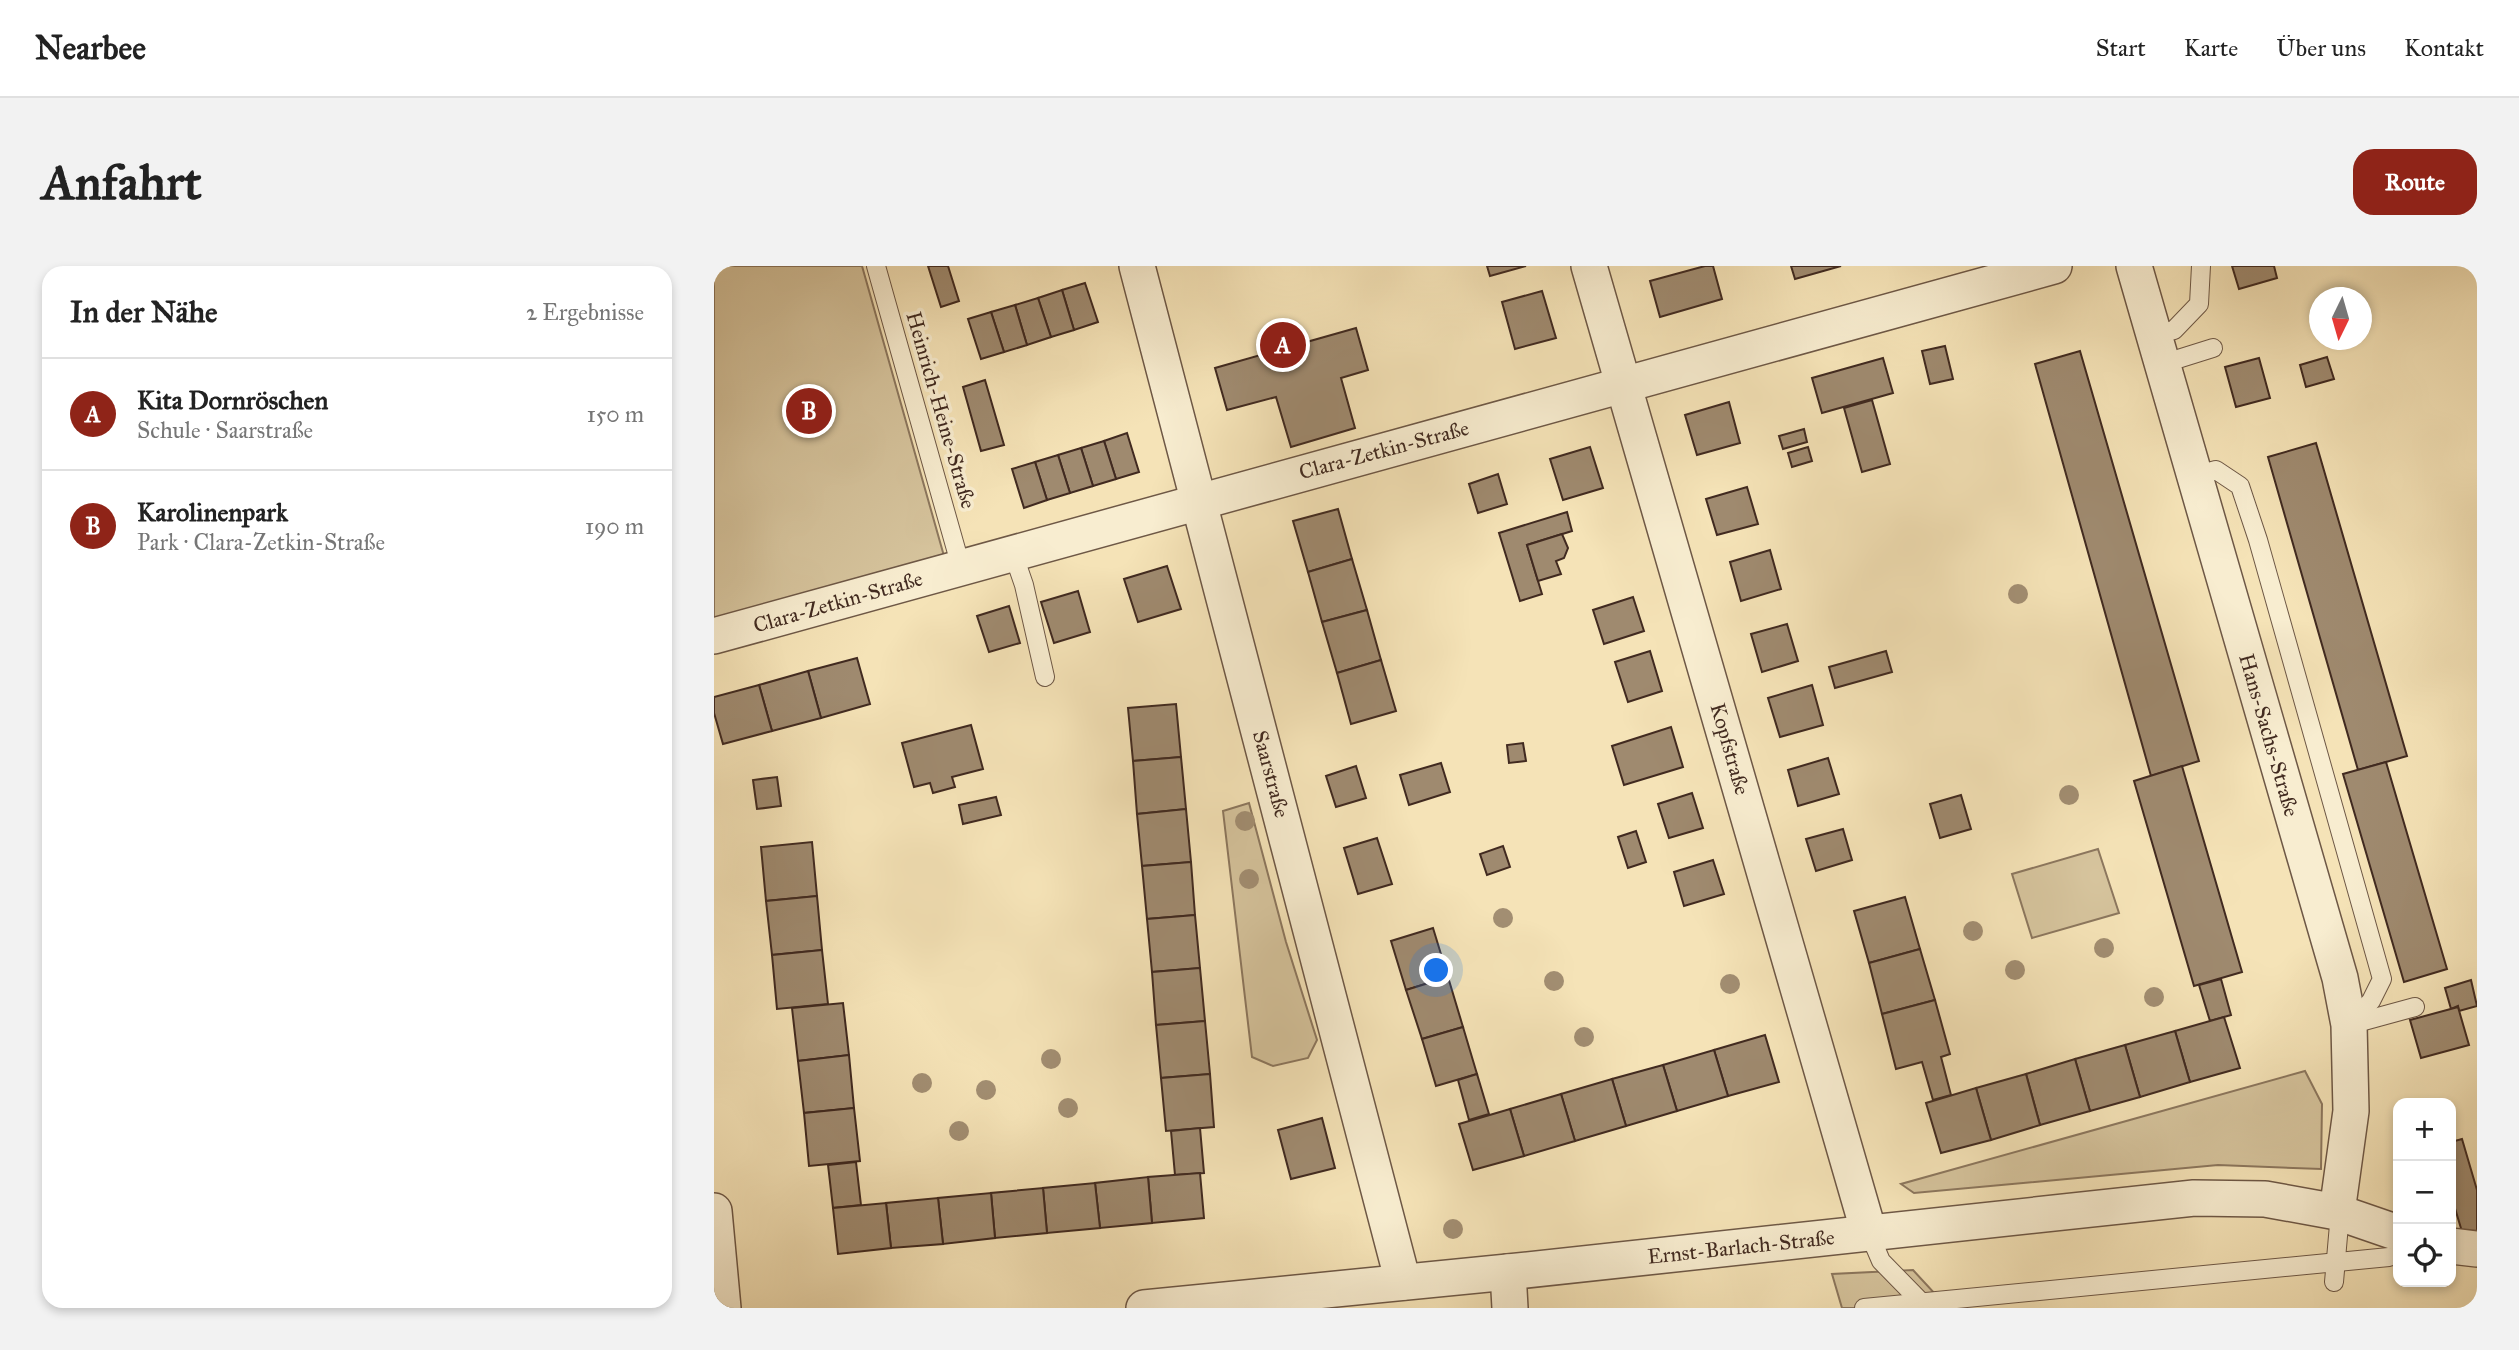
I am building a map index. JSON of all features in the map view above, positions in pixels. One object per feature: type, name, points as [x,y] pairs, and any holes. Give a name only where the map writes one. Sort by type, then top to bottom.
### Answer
[{"type":"street","name":"Saarstraße","points":[[1137,266],[1403,1282]]},
{"type":"street","name":"Kopfstraße","points":[[1589,266],[1869,1233]]},
{"type":"street","name":"Clara-Zetkin-Straße","points":[[714,636],[2054,266]]},
{"type":"street","name":"Hans-Sachs-Straße","points":[[2134,266],[2340,978],[2349,1025],[2351,1111],[2338,1212]]},
{"type":"street","name":"Ernst-Barlach-Straße","points":[[1144,1308],[1508,1272],[2194,1198],[2265,1199],[2338,1212],[2393,1245]]},
{"type":"street","points":[[714,1211],[723,1308]]},
{"type":"street","points":[[2456,1247],[2477,1249]]},
{"type":"street","points":[[1508,1272],[1510,1308]]},
{"type":"lane","name":"Heinrich-Heine-Straße","points":[[876,266],[961,567]]},
{"type":"lane","points":[[2158,350],[2199,304],[2201,266]]},
{"type":"lane","points":[[2158,350],[2213,348]]},
{"type":"lane","points":[[1013,553],[1024,586],[1045,677]]},
{"type":"lane","points":[[2349,1025],[2415,1007]]},
{"type":"lane","points":[[2334,1282],[2338,1212]]},
{"type":"lane","points":[[1869,1233],[1881,1261],[1924,1305]]},
{"type":"lane","points":[[1864,1308],[1924,1305],[2336,1261],[2393,1245]]},
{"type":"shaded area","points":[[714,266],[862,266],[944,556],[714,623]]},
{"type":"shaded area","points":[[1249,803],[1286,942],[1317,1040],[1308,1058],[1273,1066],[1252,1057],[1223,811]]},
{"type":"shaded area","points":[[2098,849],[2119,913],[2032,938],[2012,874]]},
{"type":"shaded area","points":[[2305,1071],[2322,1104],[2321,1169],[2218,1165],[1914,1193],[1901,1184]]},
{"type":"shaded area","points":[[1913,1270],[1948,1308],[1842,1308],[1832,1274]]},
{"type":"building","points":[[928,266],[948,266],[959,301],[941,307]]},
{"type":"building","points":[[1487,266],[1526,266],[1490,276]]},
{"type":"building","points":[[1713,266],[1722,299],[1660,317],[1650,281]]},
{"type":"building","points":[[1791,266],[1841,266],[1795,279]]},
{"type":"building","points":[[2232,266],[2274,266],[2277,278],[2239,289]]},
{"type":"building","points":[[1085,283],[1098,322],[1074,330],[1062,290]]},
{"type":"building","points":[[1062,290],[1074,330],[1051,337],[1038,298]]},
{"type":"building","points":[[1542,291],[1556,338],[1515,349],[1502,302]]},
{"type":"building","points":[[1038,298],[1051,337],[1027,345],[1015,305]]},
{"type":"building","points":[[1015,305],[1027,345],[1004,352],[991,312]]},
{"type":"building","points":[[991,312],[1004,352],[981,359],[968,319]]},
{"type":"building","points":[[1356,328],[1368,370],[1341,378],[1355,428],[1291,447],[1276,397],[1227,410],[1215,368]]},
{"type":"building","points":[[1945,346],[1953,379],[1930,384],[1922,351]]},
{"type":"building","points":[[2080,351],[2199,761],[2151,776],[2035,364]]},
{"type":"building","points":[[2327,357],[2334,379],[2306,387],[2300,365]]},
{"type":"building","points":[[1883,358],[1893,393],[1822,413],[1812,378]]},
{"type":"building","points":[[2259,358],[2270,398],[2236,407],[2225,367]]},
{"type":"building","points":[[985,380],[1004,445],[981,451],[963,387]]},
{"type":"building","points":[[1872,400],[1890,464],[1862,472],[1844,408]]},
{"type":"building","points":[[1729,402],[1740,443],[1697,455],[1685,415]]},
{"type":"building","points":[[1804,429],[1807,442],[1783,449],[1779,436]]},
{"type":"building","points":[[1127,433],[1139,472],[1116,479],[1104,441]]},
{"type":"building","points":[[1104,441],[1116,479],[1093,486],[1081,448]]},
{"type":"building","points":[[2316,443],[2407,756],[2358,770],[2268,457]]},
{"type":"building","points":[[1590,447],[1603,488],[1563,500],[1550,459]]},
{"type":"building","points":[[1808,447],[1812,461],[1792,467],[1788,453]]},
{"type":"building","points":[[1081,448],[1093,486],[1070,493],[1058,455]]},
{"type":"building","points":[[1058,455],[1070,493],[1047,500],[1035,462]]},
{"type":"building","points":[[1035,462],[1047,500],[1024,508],[1012,469]]},
{"type":"building","points":[[1498,474],[1507,504],[1478,513],[1469,484]]},
{"type":"building","points":[[1747,487],[1758,524],[1717,535],[1706,499]]},
{"type":"building","points":[[1338,509],[1352,559],[1308,572],[1293,521]]},
{"type":"building","points":[[1567,512],[1572,531],[1527,545],[1542,594],[1520,601],[1499,533]]},
{"type":"building","points":[[1562,534],[1568,548],[1564,558],[1556,561],[1561,574],[1538,581],[1527,545]]},
{"type":"building","points":[[1770,550],[1781,589],[1741,601],[1730,562]]},
{"type":"building","points":[[1352,559],[1367,610],[1322,622],[1308,572]]},
{"type":"building","points":[[1167,566],[1181,609],[1138,622],[1124,579]]},
{"type":"building","points":[[1078,591],[1090,632],[1054,643],[1041,602]]},
{"type":"building","points":[[1633,597],[1644,631],[1604,644],[1593,610]]},
{"type":"building","points":[[1009,606],[1020,643],[989,652],[977,616]]},
{"type":"building","points":[[1367,610],[1381,660],[1337,673],[1322,622]]},
{"type":"building","points":[[1787,624],[1798,661],[1762,672],[1751,634]]},
{"type":"building","points":[[1650,651],[1662,691],[1628,702],[1615,662]]},
{"type":"building","points":[[1886,651],[1892,672],[1835,688],[1829,667]]},
{"type":"building","points":[[857,658],[870,704],[821,718],[808,671]]},
{"type":"building","points":[[1381,660],[1396,711],[1351,724],[1337,673]]},
{"type":"building","points":[[808,671],[821,718],[772,731],[759,685]]},
{"type":"building","points":[[759,685],[772,731],[723,744],[714,713],[714,697]]},
{"type":"building","points":[[1812,685],[1823,725],[1780,737],[1768,698]]},
{"type":"building","points":[[1176,704],[1181,757],[1133,761],[1128,708]]},
{"type":"building","points":[[971,725],[983,769],[952,777],[955,787],[933,793],[930,783],[914,787],[902,743]]},
{"type":"building","points":[[1671,727],[1683,767],[1624,785],[1612,746]]},
{"type":"building","points":[[1523,743],[1526,761],[1509,763],[1507,745]]},
{"type":"building","points":[[1181,757],[1186,809],[1137,814],[1133,761]]},
{"type":"building","points":[[1828,758],[1839,794],[1798,806],[1788,770]]},
{"type":"building","points":[[2386,762],[2447,969],[2404,982],[2343,774]]},
{"type":"building","points":[[1441,763],[1450,792],[1409,805],[1400,775]]},
{"type":"building","points":[[1356,766],[1366,798],[1336,807],[1326,776]]},
{"type":"building","points":[[2182,766],[2242,972],[2194,986],[2134,781]]},
{"type":"building","points":[[777,777],[781,806],[757,809],[753,780]]},
{"type":"building","points":[[1692,793],[1703,828],[1669,838],[1658,804]]},
{"type":"building","points":[[1961,795],[1971,829],[1940,838],[1930,804]]},
{"type":"building","points":[[996,797],[1001,815],[963,824],[959,805]]},
{"type":"building","points":[[1186,809],[1191,862],[1142,866],[1137,814]]},
{"type":"building","points":[[1843,829],[1852,860],[1816,871],[1806,839]]},
{"type":"building","points":[[1636,831],[1646,862],[1628,868],[1618,837]]},
{"type":"building","points":[[1377,838],[1392,884],[1358,894],[1344,848]]},
{"type":"building","points":[[812,842],[817,896],[766,901],[761,847]]},
{"type":"building","points":[[1503,846],[1510,867],[1487,875],[1480,854]]},
{"type":"building","points":[[1713,860],[1724,894],[1684,906],[1674,872]]},
{"type":"building","points":[[1191,862],[1195,915],[1147,919],[1142,866]]},
{"type":"building","points":[[817,896],[822,950],[772,955],[766,901]]},
{"type":"building","points":[[1905,897],[1920,949],[1869,963],[1854,911]]},
{"type":"building","points":[[1195,915],[1200,968],[1152,972],[1147,919]]},
{"type":"building","points":[[1433,928],[1448,977],[1406,990],[1391,941]]},
{"type":"building","points":[[1920,949],[1935,1000],[1882,1014],[1869,963]]},
{"type":"building","points":[[822,950],[828,1004],[777,1009],[772,955]]},
{"type":"building","points":[[1200,968],[1205,1021],[1156,1025],[1152,972]]},
{"type":"building","points":[[1448,977],[1463,1027],[1422,1039],[1406,990]]},
{"type":"building","points":[[2221,979],[2231,1015],[2210,1021],[2199,985]]},
{"type":"building","points":[[2471,980],[2477,1006],[2459,1011],[2458,1006],[2451,1009],[2445,988]]},
{"type":"building","points":[[1935,1000],[1950,1054],[1941,1057],[1951,1095],[1933,1100],[1922,1062],[1896,1069],[1882,1014]]},
{"type":"building","points":[[843,1003],[849,1055],[798,1061],[792,1008]]},
{"type":"building","points":[[2458,1007],[2469,1045],[2421,1058],[2410,1020]]},
{"type":"building","points":[[2224,1017],[2240,1068],[2190,1082],[2175,1031]]},
{"type":"building","points":[[1205,1021],[1210,1074],[1161,1078],[1156,1025]]},
{"type":"building","points":[[1463,1027],[1477,1074],[1436,1086],[1422,1039]]},
{"type":"building","points":[[2175,1031],[2190,1082],[2140,1097],[2125,1045]]},
{"type":"building","points":[[1765,1035],[1779,1082],[1728,1096],[1714,1050]]},
{"type":"building","points":[[2125,1045],[2140,1097],[2090,1111],[2075,1059]]},
{"type":"building","points":[[1714,1050],[1728,1096],[1677,1111],[1663,1065]]},
{"type":"building","points":[[849,1055],[854,1108],[804,1113],[798,1061]]},
{"type":"building","points":[[2075,1059],[2090,1111],[2040,1125],[2026,1074]]},
{"type":"building","points":[[1663,1065],[1677,1111],[1626,1126],[1612,1079]]},
{"type":"building","points":[[1210,1074],[1214,1127],[1166,1131],[1161,1078]]},
{"type":"building","points":[[1477,1074],[1489,1114],[1469,1120],[1458,1080]]},
{"type":"building","points":[[2026,1074],[2040,1125],[1991,1140],[1976,1088]]},
{"type":"building","points":[[1612,1079],[1626,1126],[1575,1141],[1561,1094]]},
{"type":"building","points":[[1976,1088],[1991,1140],[1941,1153],[1926,1103]]},
{"type":"building","points":[[1561,1094],[1575,1141],[1524,1156],[1510,1109]]},
{"type":"building","points":[[854,1108],[860,1161],[809,1166],[804,1113]]},
{"type":"building","points":[[1510,1109],[1524,1156],[1473,1170],[1459,1124]]},
{"type":"building","points":[[1322,1118],[1335,1168],[1291,1179],[1278,1130]]},
{"type":"building","points":[[1200,1128],[1204,1173],[1175,1175],[1171,1131]]},
{"type":"building","points":[[2462,1139],[2477,1190],[2477,1231],[2463,1235],[2456,1212],[2456,1141]]},
{"type":"building","points":[[856,1162],[861,1205],[833,1208],[828,1165]]},
{"type":"building","points":[[1200,1173],[1204,1218],[1152,1223],[1148,1177]]},
{"type":"building","points":[[1148,1177],[1152,1223],[1100,1228],[1095,1183]]},
{"type":"building","points":[[1095,1183],[1100,1228],[1047,1233],[1043,1188]]},
{"type":"building","points":[[1043,1188],[1047,1233],[995,1238],[991,1193]]},
{"type":"building","points":[[991,1193],[995,1238],[943,1244],[938,1198]]},
{"type":"building","points":[[938,1198],[943,1244],[891,1248],[886,1203]]},
{"type":"building","points":[[886,1203],[891,1248],[838,1254],[833,1208]]},
{"type":"place","name":"Kita Dornröschen","points":[[1283,345]]},
{"type":"place","name":"Karolinenpark","points":[[809,411]]}]
